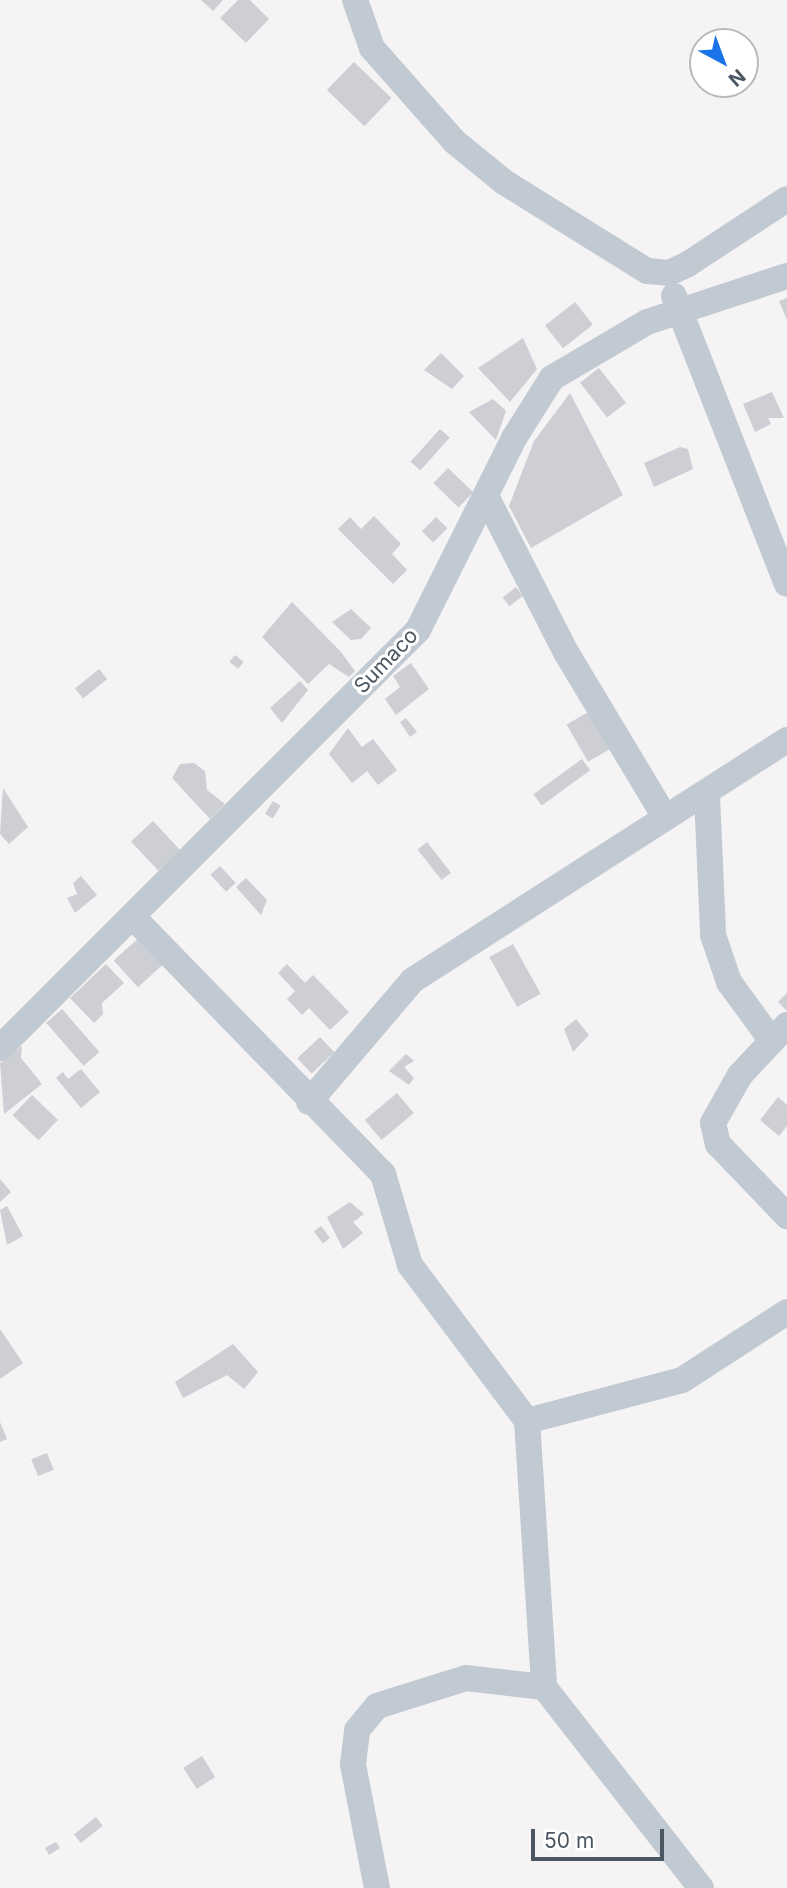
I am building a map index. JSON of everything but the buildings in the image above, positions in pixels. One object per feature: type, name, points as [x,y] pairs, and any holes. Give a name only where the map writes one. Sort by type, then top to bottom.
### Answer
[{"type":"street","points":[[355,0],[372,48],[477,162],[647,271],[669,274],[787,199]]},
{"type":"street","points":[[669,274],[678,311],[787,584]]},
{"type":"street","name":"Sumaco","points":[[0,1048],[418,630],[533,403],[552,378],[607,341],[678,311],[787,276]]},
{"type":"street","points":[[487,498],[567,654],[665,817]]},
{"type":"street","points":[[309,1102],[412,980],[665,817],[707,795],[787,740]]},
{"type":"street","points":[[707,795],[713,935],[729,982],[780,1033],[720,1103],[713,1124],[718,1144],[787,1216]]},
{"type":"street","points":[[133,917],[309,1102],[383,1174],[410,1265],[527,1421],[544,1687],[701,1888]]},
{"type":"street","points":[[527,1421],[682,1380],[787,1312]]},
{"type":"street","points":[[377,1888],[353,1764],[357,1730],[376,1706],[466,1678],[544,1687]]}]
